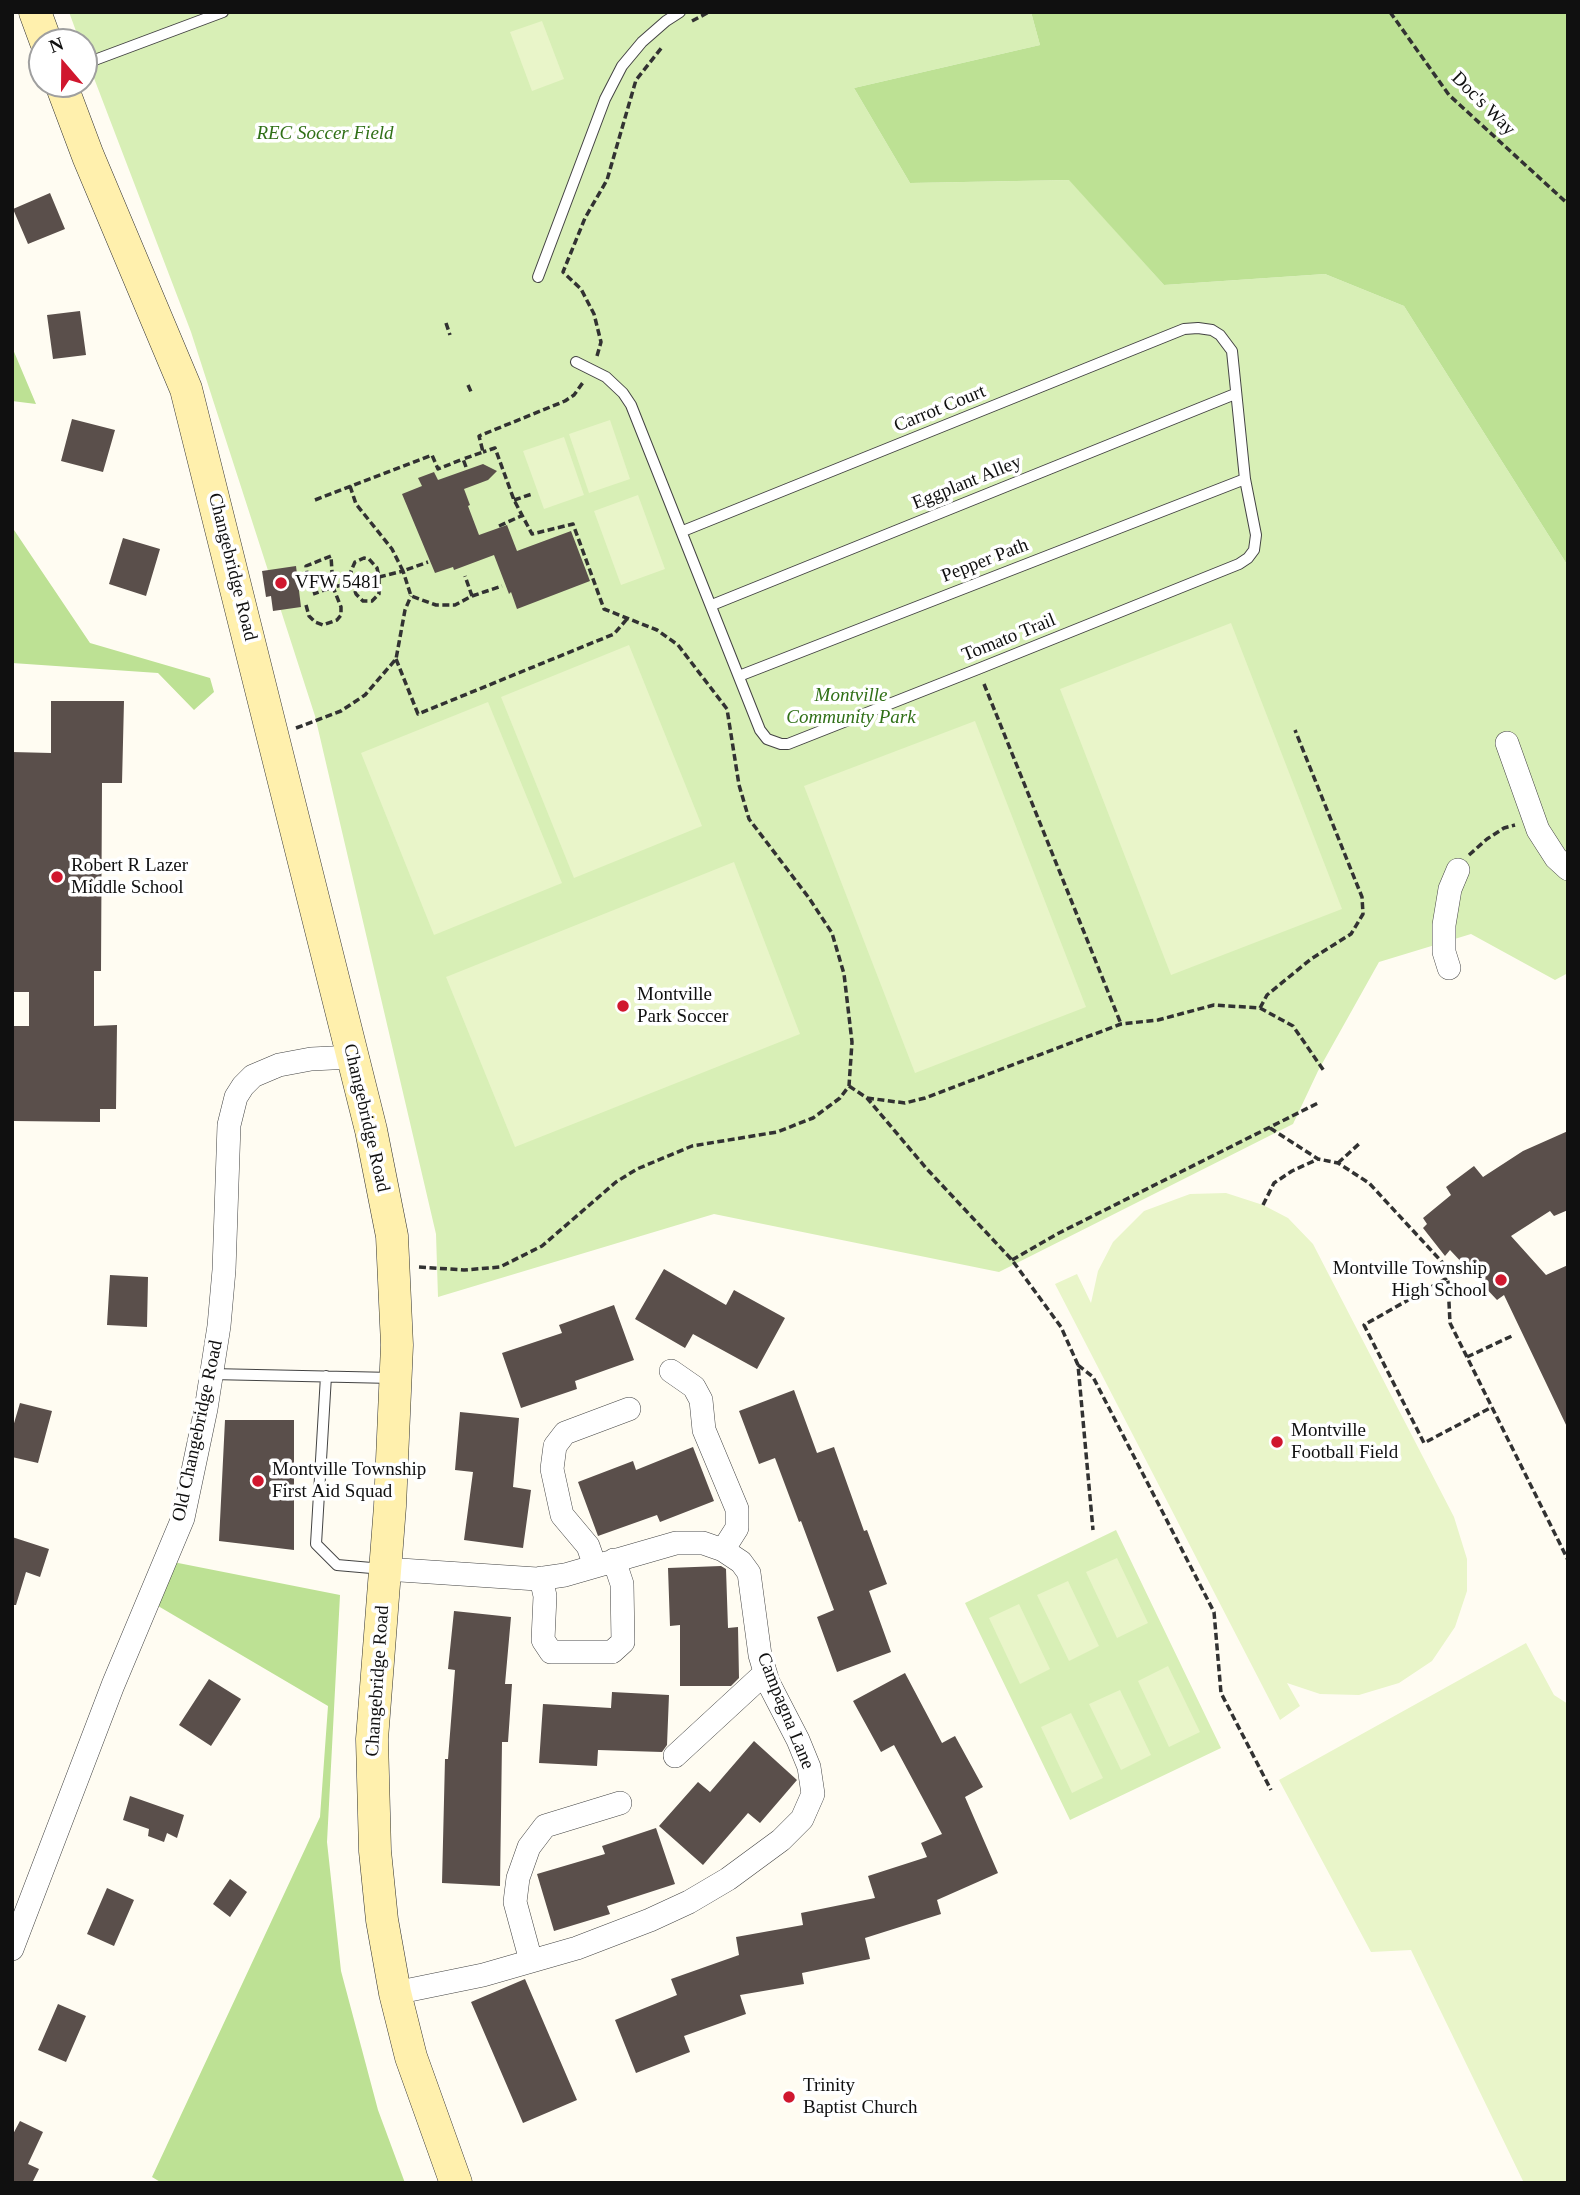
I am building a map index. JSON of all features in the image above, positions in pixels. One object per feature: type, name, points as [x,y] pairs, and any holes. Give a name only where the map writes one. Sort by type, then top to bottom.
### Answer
[{"type":"main road","name":"Changebridge Road","points":[[66,98],[186,389],[371,1130],[392,1236],[397,1345],[385,1569],[372,1739],[375,1851],[382,1920],[395,1993],[411,2057],[456,2183]]},
{"type":"street","points":[[1507,743],[1528,820],[1544,843],[1568,869]]},
{"type":"street","points":[[1449,968],[1444,952],[1444,925],[1450,889],[1458,870]]},
{"type":"street","name":"Old Changebridge Road","points":[[12,1949],[109,1696],[183,1518],[219,1326],[224,1270],[229,1125],[236,1097],[253,1076],[279,1065],[311,1059],[353,1057]]},
{"type":"street","points":[[671,1371],[694,1387],[701,1400],[704,1430],[737,1509],[737,1528],[723,1550]]},
{"type":"street","points":[[541,1578],[545,1597],[543,1640],[551,1652],[612,1652],[623,1642],[622,1584],[562,1515],[552,1469],[555,1446],[565,1433],[629,1409]]},
{"type":"street","name":"Campagna Lane","points":[[385,1569],[541,1578],[565,1575],[676,1543],[704,1543],[723,1550],[741,1562],[749,1573],[757,1641],[765,1673],[798,1740],[813,1780],[813,1794],[802,1819],[781,1840],[728,1879],[689,1902],[577,1948],[483,1975],[395,1993]]},
{"type":"street","points":[[675,1756],[765,1673]]},
{"type":"street","points":[[531,1961],[515,1902],[518,1878],[529,1847],[545,1826],[620,1803]]},
{"type":"lane","points":[[98,59],[223,12]]},
{"type":"lane","points":[[538,277],[605,99],[622,66],[642,42],[680,12]]},
{"type":"lane","name":"Carrot Court","points":[[683,531],[1184,329],[1212,330],[1220,335],[1235,359],[1235,394]]},
{"type":"lane","points":[[576,362],[593,369],[615,384],[631,405],[739,676]]},
{"type":"lane","points":[[1235,394],[1245,479]]},
{"type":"lane","name":"Eggplant Alley","points":[[712,605],[1235,394]]},
{"type":"lane","name":"Tomato Trail","points":[[739,676],[760,730],[771,741],[788,744],[1239,564],[1254,550],[1256,534],[1245,479]]},
{"type":"lane","name":"Pepper Path","points":[[739,676],[1245,479]]},
{"type":"lane","points":[[211,1374],[396,1378]]},
{"type":"lane","points":[[326,1376],[316,1544],[337,1564],[385,1569]]},
{"type":"path","points":[[691,21],[709,12]]},
{"type":"path","name":"Doc's Way","points":[[1390,12],[1449,94],[1568,204]]},
{"type":"path","points":[[483,452],[479,436],[565,401],[575,395],[593,369],[601,342],[594,314],[582,289],[563,272],[585,218],[607,180],[636,80],[667,43]]},
{"type":"path","points":[[446,323],[450,335]]},
{"type":"path","points":[[468,385],[472,394]]},
{"type":"path","points":[[315,500],[432,455],[438,469],[495,448],[514,500],[532,534],[573,524],[604,609],[657,630],[678,645],[727,709],[739,785],[749,819],[832,933],[844,974],[852,1042],[849,1086],[840,1097],[813,1118],[778,1132],[692,1146],[636,1170],[616,1182],[542,1246],[500,1267],[464,1270],[413,1266]]},
{"type":"path","points":[[463,459],[466,467]]},
{"type":"path","points":[[294,729],[341,710],[365,695],[396,659],[405,610],[411,596],[392,549],[356,504],[349,486]]},
{"type":"path","points":[[514,500],[532,494]]},
{"type":"path","points":[[499,526],[521,516]]},
{"type":"path","points":[[301,582],[308,581],[306,566],[331,556],[333,587],[341,607],[341,615],[337,620],[323,625],[309,616],[306,605]]},
{"type":"path","points":[[369,559],[377,568],[379,577],[379,594],[372,601],[363,601],[356,594],[351,570],[355,562],[369,559]]},
{"type":"path","points":[[379,577],[428,562]]},
{"type":"path","points":[[465,576],[472,596]]},
{"type":"path","points":[[313,594],[352,583]]},
{"type":"path","points":[[411,596],[436,605],[454,606],[472,596],[502,586]]},
{"type":"path","points":[[396,659],[418,714],[614,634],[627,619]]},
{"type":"path","points":[[978,669],[1121,1024]]},
{"type":"path","points":[[1260,1008],[1267,995],[1311,959],[1351,934],[1363,914],[1362,897],[1295,730]]},
{"type":"path","points":[[1458,870],[1470,854],[1487,839],[1504,828],[1528,820]]},
{"type":"path","points":[[867,1098],[905,1103],[925,1098],[1121,1024],[1158,1020],[1214,1005],[1260,1008],[1293,1026],[1324,1071]]},
{"type":"path","points":[[849,1086],[867,1098],[926,1168],[1012,1260],[1061,1327],[1078,1365],[1093,1530]]},
{"type":"path","points":[[1012,1260],[1059,1233],[1318,1103]]},
{"type":"path","points":[[1270,1128],[1318,1159],[1338,1163],[1369,1183],[1442,1262],[1447,1278],[1450,1323],[1568,1560]]},
{"type":"path","points":[[1338,1163],[1360,1143]]},
{"type":"path","points":[[1263,1205],[1274,1183],[1318,1159]]},
{"type":"path","points":[[1447,1278],[1364,1325],[1424,1443],[1492,1407]]},
{"type":"path","points":[[1467,1357],[1514,1335]]},
{"type":"path","points":[[1078,1365],[1093,1377],[1214,1612],[1221,1693],[1271,1790]]},
{"type":"green space","name":"Montville Community Park","points":[[69,12],[1031,12],[1040,45],[854,88],[910,183],[1070,180],[1164,285],[1325,274],[1404,306],[1568,566],[1568,973],[1555,980],[1471,934],[1379,962],[1318,1071],[1293,1124],[999,1272],[714,1214],[438,1297],[436,1234],[315,716],[191,332],[98,89],[98,28],[75,28]]},
{"type":"green space","points":[[1031,12],[1568,12],[1568,566],[1404,306],[1325,274],[1164,285],[1069,180],[910,183],[854,88],[1040,45]]},
{"type":"green space","points":[[542,21],[564,79],[532,91],[510,32]]},
{"type":"green space","points":[[12,347],[36,404],[12,401]]},
{"type":"green space","points":[[610,420],[630,479],[589,493],[569,434]]},
{"type":"green space","points":[[564,437],[584,495],[544,509],[523,451]]},
{"type":"green space","points":[[638,495],[665,569],[621,585],[594,511]]},
{"type":"green space","points":[[12,527],[90,643],[210,678],[214,692],[194,710],[158,673],[12,663]]},
{"type":"green space","points":[[1231,623],[1342,909],[1171,975],[1060,689]]},
{"type":"green space","points":[[629,645],[702,826],[574,878],[501,697]]},
{"type":"green space","points":[[488,702],[562,883],[434,935],[361,753]]},
{"type":"green space","points":[[975,721],[1086,1007],[915,1073],[804,786]]},
{"type":"green space","name":"Montville Park Soccer","points":[[734,862],[800,1034],[515,1147],[446,977]]},
{"type":"green space","points":[[1226,1193],[1263,1205],[1288,1218],[1313,1244],[1454,1517],[1467,1559],[1467,1591],[1455,1627],[1432,1661],[1399,1683],[1359,1695],[1320,1694],[1287,1683],[1300,1706],[1280,1720],[1055,1284],[1077,1274],[1091,1303],[1098,1271],[1113,1242],[1144,1211],[1190,1194]]},
{"type":"green space","points":[[1116,1530],[1221,1748],[1070,1820],[965,1603]]},
{"type":"green space","points":[[1117,1558],[1148,1623],[1117,1638],[1086,1572]]},
{"type":"green space","points":[[168,1561],[340,1595],[327,1842],[341,1971],[378,2110],[405,2183],[162,2183],[152,2177],[320,1817],[328,1706],[153,1603]]},
{"type":"green space","points":[[1068,1581],[1099,1646],[1069,1661],[1037,1595]]},
{"type":"green space","points":[[1019,1604],[1050,1669],[1020,1684],[989,1618]]},
{"type":"green space","points":[[1526,1643],[1554,1695],[1568,1704],[1568,2183],[1524,2183],[1411,1950],[1371,1952],[1279,1780]]},
{"type":"green space","points":[[1168,1666],[1200,1732],[1169,1747],[1138,1681]]},
{"type":"green space","points":[[1120,1690],[1151,1755],[1121,1770],[1089,1704]]},
{"type":"green space","points":[[1071,1713],[1103,1778],[1072,1793],[1041,1727]]},
{"type":"building","points":[[50,193],[65,229],[28,244],[13,209]]},
{"type":"building","points":[[80,311],[86,355],[53,359],[47,315]]},
{"type":"building","points":[[72,419],[115,430],[103,472],[61,461]]},
{"type":"building","points":[[483,464],[497,471],[488,480],[464,489],[479,535],[507,525],[517,551],[571,531],[590,581],[517,609],[494,555],[454,570],[453,567],[435,573],[402,494],[422,486],[418,478],[434,472],[438,480]]},
{"type":"building","points":[[123,538],[160,549],[146,596],[109,584]]},
{"type":"building","name":"VFW 5481","points":[[296,566],[301,607],[273,611],[271,596],[266,597],[262,571]]},
{"type":"building","name":"Robert R Lazer Middle School","points":[[51,701],[124,701],[122,783],[102,783],[101,971],[94,971],[94,1026],[117,1025],[116,1109],[100,1109],[100,1122],[14,1121],[12,1026],[29,1026],[29,992],[12,992],[12,752],[51,753]]},
{"type":"building","name":"Montville Township High School","points":[[1568,1131],[1568,1210],[1554,1216],[1550,1211],[1511,1236],[1546,1275],[1568,1265],[1568,1429],[1504,1295],[1497,1300],[1450,1250],[1445,1256],[1423,1228],[1427,1224],[1423,1218],[1451,1195],[1446,1187],[1474,1166],[1483,1177],[1523,1151]]},
{"type":"building","points":[[664,1269],[726,1305],[734,1290],[785,1318],[757,1369],[693,1334],[685,1348],[635,1319]]},
{"type":"building","points":[[110,1275],[148,1277],[147,1327],[107,1325]]},
{"type":"building","points":[[614,1305],[634,1360],[575,1381],[577,1389],[521,1408],[502,1353],[562,1333],[559,1325]]},
{"type":"building","points":[[794,1390],[817,1453],[834,1447],[864,1531],[867,1530],[887,1584],[869,1591],[891,1652],[837,1672],[817,1617],[834,1610],[801,1521],[799,1522],[775,1458],[759,1464],[739,1411]]},
{"type":"building","points":[[20,1403],[52,1411],[38,1463],[12,1457],[12,1430]]},
{"type":"building","points":[[460,1412],[519,1418],[513,1487],[531,1490],[523,1548],[464,1540],[473,1472],[455,1470]]},
{"type":"building","name":"Montville Township First Aid Squad","points":[[225,1420],[294,1420],[294,1550],[219,1541]]},
{"type":"building","points":[[693,1447],[714,1501],[660,1522],[657,1515],[598,1536],[578,1482],[633,1461],[636,1470]]},
{"type":"building","points":[[12,1537],[49,1549],[40,1577],[26,1572],[16,1605],[12,1605]]},
{"type":"building","points":[[721,1566],[726,1569],[728,1628],[738,1627],[739,1678],[731,1686],[680,1686],[680,1625],[670,1626],[668,1568]]},
{"type":"building","points":[[454,1611],[511,1617],[505,1684],[512,1684],[508,1742],[502,1742],[500,1886],[442,1883],[445,1759],[448,1759],[455,1670],[448,1669]]},
{"type":"building","points":[[905,1673],[942,1743],[955,1736],[983,1787],[965,1797],[998,1873],[937,1900],[941,1914],[865,1938],[870,1959],[802,1973],[804,1984],[740,1995],[746,2014],[684,2036],[690,2052],[636,2073],[615,2020],[677,1995],[671,1979],[739,1955],[736,1937],[803,1925],[801,1913],[875,1898],[868,1876],[927,1857],[921,1843],[942,1834],[894,1745],[881,1752],[853,1701]]},
{"type":"building","points":[[209,1679],[241,1699],[211,1746],[179,1725]]},
{"type":"building","points":[[612,1692],[669,1695],[667,1745],[662,1752],[598,1750],[597,1766],[539,1763],[543,1704],[611,1708]]},
{"type":"building","points":[[754,1741],[797,1780],[760,1823],[748,1813],[703,1865],[659,1826],[698,1782],[710,1792]]},
{"type":"building","points":[[130,1796],[184,1815],[177,1838],[167,1833],[164,1842],[148,1836],[149,1829],[123,1820]]},
{"type":"building","points":[[656,1828],[675,1884],[607,1906],[610,1914],[554,1931],[537,1874],[605,1854],[602,1846]]},
{"type":"building","points":[[230,1879],[247,1892],[230,1917],[213,1904]]},
{"type":"building","points":[[107,1888],[134,1900],[114,1946],[87,1934]]},
{"type":"building","points":[[525,1979],[577,2100],[523,2123],[471,2002]]},
{"type":"building","points":[[58,2004],[86,2016],[66,2062],[38,2050]]},
{"type":"building","points":[[20,2121],[43,2132],[28,2164],[39,2169],[32,2183],[12,2183],[12,2136]]},
{"type":"place","name":"VFW 5481","points":[[281,583]]},
{"type":"place","name":"Robert R Lazer Middle School","points":[[57,877]]},
{"type":"place","name":"Montville Park Soccer","points":[[623,1006]]},
{"type":"place","name":"Montville Township High School","points":[[1501,1280]]},
{"type":"place","name":"Montville Football Field","points":[[1277,1442]]},
{"type":"place","name":"Montville Township First Aid Squad","points":[[258,1481]]},
{"type":"place","name":"Trinity Baptist Church","points":[[789,2097]]},
{"type":"park label","name":"REC Soccer Field","points":[[325,134]]}]
